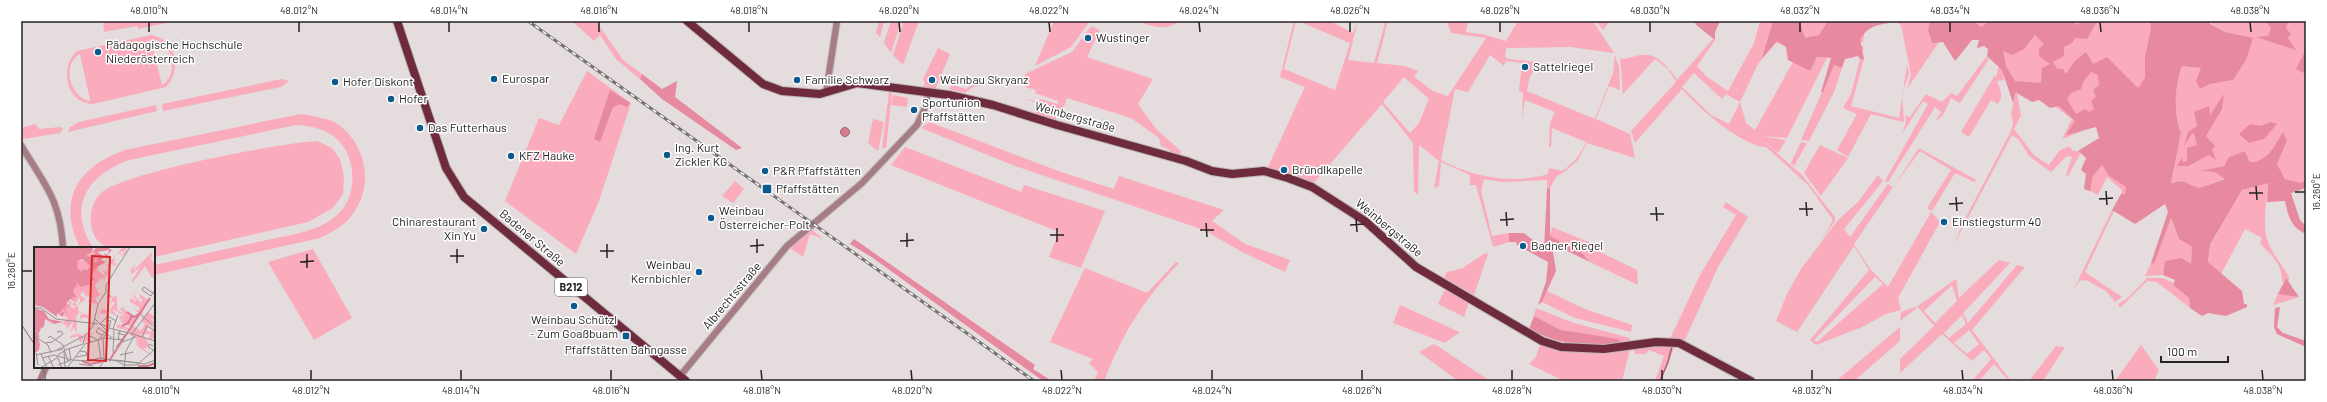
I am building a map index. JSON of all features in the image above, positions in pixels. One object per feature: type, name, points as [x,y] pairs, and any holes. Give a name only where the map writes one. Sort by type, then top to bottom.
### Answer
[{"type":"main road","name":"Badener Straße","points":[[397,21],[446,168],[464,197],[683,378]]},
{"type":"main road","name":"Weinbergstraße","points":[[687,21],[763,84],[782,91],[812,95],[826,93],[858,82],[988,103],[1057,125],[1186,161],[1217,172],[1232,174],[1264,171],[1288,178],[1312,187],[1365,221],[1416,267],[1542,341],[1562,347],[1604,349],[1656,342],[1679,343],[1751,381]]},
{"type":"street","points":[[826,93],[837,21]]},
{"type":"street","name":"Albrechtsstraße","points":[[683,378],[787,246],[862,184],[901,143],[916,125],[925,108],[928,93]]},
{"type":"street","points":[[21,145],[44,180],[56,204],[61,222],[63,247]]},
{"type":"street","points":[[40,381],[46,368]]},
{"type":"shaded area","points":[[103,21],[166,21],[167,23],[138,29],[137,26],[104,32]]},
{"type":"shaded area","points":[[572,21],[596,21],[623,60],[642,74],[640,79],[616,59],[600,35],[594,41]]},
{"type":"shaded area","points":[[879,21],[884,21],[880,37],[876,33]]},
{"type":"shaded area","points":[[891,21],[901,21],[891,53],[884,43]]},
{"type":"shaded area","points":[[904,21],[919,21],[903,65],[893,55]]},
{"type":"shaded area","points":[[1054,21],[1090,21],[1071,47],[1035,66]]},
{"type":"shaded area","points":[[1137,21],[1179,21],[1169,26],[1159,27]]},
{"type":"shaded area","points":[[1294,21],[1296,21],[1284,69],[1335,90],[1350,43],[1298,21],[1330,21],[1353,33],[1358,21],[1348,60],[1374,63],[1385,23],[1388,21],[1377,63],[1405,66],[1418,71],[1414,77],[1433,91],[1448,96],[1486,38],[1451,33],[1447,21],[1468,21],[1466,32],[1486,35],[1506,41],[1518,21],[1593,21],[1614,53],[1570,47],[1506,48],[1505,57],[1508,59],[1537,62],[1529,80],[1527,91],[1595,119],[1613,73],[1615,55],[1619,67],[1620,90],[1609,86],[1596,119],[1630,134],[1635,158],[1587,143],[1578,160],[1556,177],[1550,188],[1547,189],[1547,180],[1502,182],[1484,179],[1481,191],[1492,236],[1509,233],[1509,242],[1493,247],[1476,185],[1470,185],[1470,175],[1441,162],[1439,186],[1434,188],[1439,161],[1419,145],[1418,195],[1414,191],[1413,143],[1382,104],[1312,185],[1267,169],[1305,87],[1280,77]],"holes":[[[1490,55],[1504,66],[1506,61],[1522,63],[1519,91],[1523,93],[1522,119],[1525,100],[1555,112],[1550,123],[1549,147],[1551,147],[1552,128],[1586,142],[1582,151],[1570,165],[1562,171],[1549,168],[1548,174],[1534,177],[1521,179],[1493,178],[1466,171],[1441,160],[1455,89],[1468,92]],[[1404,77],[1429,99],[1419,123],[1410,133],[1383,102]]]},
{"type":"shaded area","points":[[1596,21],[1610,21],[1603,30]]},
{"type":"shaded area","points":[[1697,21],[1720,21],[1715,32],[1715,40],[1695,24]]},
{"type":"shaded area","points":[[1760,21],[1773,21],[1763,56],[1791,21],[1870,21],[1869,29],[1865,29],[1863,42],[1859,42],[1859,45],[1864,47],[1862,53],[1856,52],[1853,58],[1816,55],[1801,66],[1810,71],[1817,57],[1827,58],[1787,138],[1761,136],[1786,140],[1778,153],[1761,139],[1802,175],[1835,217],[1835,221],[1822,240],[1833,220],[1808,185],[1766,147],[1756,145],[1733,133],[1698,106],[1682,89],[1635,143],[1631,131],[1676,82],[1668,69],[1655,59],[1623,94],[1620,58],[1626,59],[1643,55],[1655,57],[1665,65],[1677,80],[1713,39],[1715,40],[1697,66],[1707,77],[1728,91],[1754,43]],"holes":[[[1776,43],[1788,48],[1800,66],[1793,62],[1755,130],[1746,123],[1740,102],[1758,64]],[[1694,73],[1722,99],[1726,94],[1740,102],[1729,124],[1711,115],[1682,87]]]},
{"type":"shaded area","points":[[1773,21],[1799,21],[1805,38],[1819,35],[1828,21],[1889,23],[1876,26],[1866,32],[1860,39],[1864,59],[1860,59],[1858,56],[1845,59],[1842,68],[1834,65],[1823,92],[1821,92],[1831,58],[1817,57],[1810,71],[1788,60],[1786,47],[1777,41],[1762,58]]},
{"type":"shaded area","points":[[1894,21],[1930,21],[1928,30],[1933,42],[1943,21],[2012,21],[2011,44],[2067,21],[2182,21],[2142,216],[2137,223],[2125,218],[2129,207],[2125,194],[2121,194],[2122,190],[2107,177],[2098,195],[2090,191],[2093,176],[2102,165],[2109,176],[2118,138],[2098,120],[2087,125],[2080,132],[2062,139],[2072,119],[2041,96],[2033,102],[2017,94],[2021,115],[2014,129],[2034,155],[2049,165],[2059,151],[2069,146],[2073,151],[2078,151],[2080,154],[2068,176],[2066,175],[2072,157],[2067,156],[2051,172],[2029,156],[2019,140],[2012,135],[1953,246],[1966,217],[2010,133],[2013,124],[2011,113],[2016,93],[2003,71],[2004,80],[1997,81],[2001,92],[2000,101],[1998,104],[1991,100],[1969,137],[1961,132],[1995,75],[1996,78],[2000,59],[1977,33],[1964,45],[1962,52],[1955,59],[1955,51],[1941,39],[1907,89],[1911,75],[1901,25]]},
{"type":"shaded area","points":[[1930,21],[1974,21],[1981,27],[1990,21],[2072,21],[2077,25],[2083,21],[2108,21],[2096,23],[2087,39],[2075,38],[2072,43],[2064,47],[2064,56],[2053,62],[2057,69],[2063,69],[2066,74],[2075,61],[2086,52],[2093,64],[2107,57],[2138,88],[2145,78],[2145,57],[2151,29],[2150,21],[2209,21],[2209,23],[2225,32],[2253,38],[2246,60],[2233,80],[2210,84],[2200,89],[2196,81],[2201,68],[2182,66],[2176,91],[2177,117],[2181,133],[2171,183],[2182,181],[2199,188],[2225,179],[2215,172],[2200,171],[2224,166],[2229,157],[2245,151],[2250,162],[2261,160],[2274,147],[2283,132],[2287,141],[2277,164],[2285,179],[2302,183],[2306,177],[2306,186],[2303,189],[2291,193],[2300,220],[2306,226],[2306,234],[2297,228],[2291,221],[2287,212],[2285,201],[2267,202],[2268,183],[2242,190],[2210,245],[2208,262],[2242,291],[2244,304],[2247,304],[2247,307],[2226,316],[2208,313],[2202,316],[2190,308],[2189,298],[2173,285],[2175,280],[2163,275],[2165,261],[2181,258],[2191,264],[2192,247],[2179,239],[2171,218],[2154,264],[2151,263],[2168,212],[2165,204],[2135,224],[2112,210],[2121,194],[2125,194],[2126,187],[2109,176],[2102,165],[2093,176],[2090,191],[2084,189],[2086,174],[2081,170],[2086,158],[2078,151],[2099,138],[2096,127],[2066,135],[2075,121],[2059,106],[2050,108],[2039,100],[2032,102],[2016,92],[2013,103],[2002,70],[1987,56],[1988,49],[1984,46],[1977,48],[1979,40],[1972,40],[1955,61],[1943,42],[1932,43],[1928,30]],"holes":[[[2035,35],[2044,44],[2039,49],[2039,56],[2050,64],[2042,68],[2041,83],[2015,81],[2006,66],[2003,51],[2012,55],[2024,49]],[[2091,72],[2098,75],[2099,85],[2093,90],[2096,97],[2091,101],[2094,109],[2089,112],[2085,109],[2076,114],[2067,99],[2071,93],[2081,89],[2083,82]]]},
{"type":"shaded area","points":[[2209,21],[2306,21],[2306,177],[2302,183],[2285,179],[2277,164],[2287,141],[2283,133],[2274,148],[2261,160],[2250,162],[2245,151],[2229,157],[2224,166],[2202,171],[2215,172],[2226,178],[2199,188],[2182,181],[2171,183],[2181,133],[2177,117],[2176,91],[2182,66],[2202,68],[2200,89],[2210,84],[2233,80],[2252,38],[2225,32]]},
{"type":"shaded area","points":[[2265,21],[2289,21],[2286,28],[2291,34],[2288,38],[2296,50],[2256,37],[2268,36],[2271,28]]},
{"type":"shaded area","points":[[1091,26],[1100,30],[1087,57],[1153,79],[1138,104],[1156,129],[1181,151],[1181,158],[1170,154],[1170,150],[1161,146],[1159,138],[1131,118],[1067,98],[1060,118],[1055,113],[1038,107],[1038,103],[1022,98],[1039,102],[1040,99],[1058,104],[1058,101],[1035,93],[1036,90],[1025,87],[1027,79],[1024,78],[1025,74],[1072,52]]},
{"type":"shaded area","points":[[151,35],[160,38],[171,48],[175,64],[174,72],[166,87],[93,104],[84,102],[77,98],[71,91],[68,84],[68,66],[71,58],[77,51]],"holes":[[[151,39],[164,45],[171,58],[171,73],[168,80],[162,85]],[[80,54],[90,100],[90,101],[83,99],[77,94],[70,80],[71,65],[74,59]]]},
{"type":"shaded area","points":[[938,48],[950,54],[935,90],[923,88],[925,82],[923,79]]},
{"type":"shaded area","points":[[2306,49],[2306,74],[2296,69]]},
{"type":"shaded area","points":[[1987,56],[1989,59],[1960,103],[1951,98],[1943,115],[1935,122],[1941,112],[1935,107],[1888,182],[1885,181],[1928,104],[1923,101],[1902,134],[1906,122],[1905,116],[1910,117],[1926,94],[1942,102],[1951,93],[1957,96]]},
{"type":"shaded area","points":[[1860,59],[1864,59],[1851,106],[1899,118],[1902,97],[1904,122],[1871,114],[1848,157],[1837,150],[1857,114],[1843,108],[1851,94]]},
{"type":"shaded area","points":[[1834,65],[1842,68],[1834,92],[1809,141],[1801,140]]},
{"type":"shaded area","points":[[1907,65],[1909,74],[1903,91]]},
{"type":"shaded area","points":[[587,71],[631,103],[599,201],[576,254],[505,201],[539,118],[559,125]]},
{"type":"shaded area","points":[[642,74],[662,89],[677,81],[675,97],[742,148],[736,150],[662,99],[640,79]]},
{"type":"shaded area","points":[[282,79],[289,81],[281,87],[163,111],[162,104]]},
{"type":"shaded area","points":[[973,84],[984,85],[973,87],[965,93],[949,89],[952,85],[966,89]]},
{"type":"shaded area","points":[[610,90],[630,103],[627,107],[620,104],[613,107],[600,142],[594,139]]},
{"type":"shaded area","points":[[889,92],[892,93],[886,148],[882,148]]},
{"type":"shaded area","points":[[2224,94],[2222,109],[2206,136],[2215,146],[2212,150],[2216,160],[2209,155],[2188,166],[2177,166],[2182,158],[2183,162],[2187,161],[2187,148],[2197,145],[2194,133],[2184,146],[2188,132],[2197,126],[2194,112],[2209,106],[2210,115]]},
{"type":"shaded area","points":[[893,95],[908,98],[907,107],[891,105]]},
{"type":"shaded area","points":[[156,105],[157,111],[68,132],[70,127],[79,122]]},
{"type":"shaded area","points":[[1015,106],[1035,113],[1036,110],[1056,116],[1056,121],[1014,108]]},
{"type":"shaded area","points":[[301,114],[326,119],[339,125],[348,134],[356,144],[361,155],[365,180],[359,204],[349,219],[342,226],[320,238],[155,275],[155,265],[305,232],[323,225],[338,214],[348,199],[352,182],[351,164],[344,147],[333,136],[320,129],[296,125],[129,160],[114,166],[102,174],[92,184],[86,194],[82,206],[82,219],[85,233],[92,247],[80,247],[73,231],[71,215],[71,200],[76,187],[94,166],[108,157],[125,150]]},
{"type":"shaded area","points":[[873,119],[884,122],[878,151],[868,143]]},
{"type":"shaded area","points":[[929,122],[1061,172],[1114,189],[1119,176],[1224,210],[1212,221],[1245,244],[1290,260],[1285,272],[1242,252],[1204,230],[1015,166],[921,128]]},
{"type":"shaded area","points":[[2271,122],[2277,124],[2264,139],[2249,143],[2239,134],[2250,124],[2261,126]]},
{"type":"shaded area","points":[[35,124],[39,129],[61,127],[63,129],[60,133],[23,139],[21,128]]},
{"type":"shaded area","points":[[845,127],[850,132],[845,137],[840,132]]},
{"type":"shaded area","points":[[317,141],[332,148],[340,159],[344,177],[343,194],[333,208],[308,222],[155,257],[155,247],[106,247],[98,241],[94,235],[91,224],[91,213],[94,202],[101,193],[115,185],[139,176],[204,160]]},
{"type":"shaded area","points":[[1801,142],[1807,143],[1794,166],[1791,163]]},
{"type":"shaded area","points":[[1820,145],[1848,158],[1821,196],[1804,173]]},
{"type":"shaded area","points":[[905,147],[1021,192],[1024,185],[1105,211],[1081,268],[1049,257],[1059,232],[891,165]]},
{"type":"shaded area","points":[[1919,148],[1976,180],[1974,182],[1955,173],[1932,211],[1927,208],[1951,170],[1920,151],[1894,186]]},
{"type":"shaded area","points":[[1878,175],[1883,181],[1844,229],[1850,237],[1888,184],[1893,187],[1854,244],[1870,269],[1888,287],[1931,212],[1940,222],[1898,298],[1901,310],[1886,314],[1862,327],[1816,345],[1810,340],[1869,270],[1854,246],[1797,332],[1776,321],[1787,294],[1801,269],[1838,220],[1858,202]],"holes":[[[1875,277],[1883,284],[1817,342],[1814,340]]]},
{"type":"shaded area","points":[[735,181],[744,189],[733,203],[722,196]]},
{"type":"shaded area","points":[[2268,182],[2265,230],[2269,245],[2289,277],[2289,282],[2286,278],[2282,283],[2279,266],[2272,256],[2260,244],[2262,238],[2245,229],[2221,274],[2208,263],[2210,246],[2242,190]]},
{"type":"shaded area","points":[[1550,188],[1550,236],[1582,253],[1590,262],[1555,245],[1553,252],[1556,271],[1542,302],[1538,305],[1546,282],[1548,262],[1517,245],[1516,242],[1509,242],[1509,233],[1524,233],[1544,249],[1547,189]]},
{"type":"shaded area","points":[[1726,202],[1748,217],[1718,267],[1684,342],[1670,339],[1700,275],[1736,215],[1723,207]]},
{"type":"shaded area","points":[[2112,210],[2114,211],[2085,272],[2122,297],[2115,302],[2106,291],[2086,280],[2079,281],[2073,291]]},
{"type":"shaded area","points":[[2170,217],[2179,239],[2192,247],[2191,265],[2165,261],[2163,275],[2145,276],[2151,263],[2154,264]]},
{"type":"shaded area","points":[[1552,227],[1593,244],[1598,251],[1637,270],[1638,285],[1590,262],[1582,253],[1550,236]]},
{"type":"shaded area","points":[[811,229],[823,239],[810,234],[803,257],[790,248]]},
{"type":"shaded area","points":[[854,239],[1035,365],[1033,369],[1052,381],[1043,381],[873,258],[850,244]]},
{"type":"shaded area","points":[[313,249],[352,318],[314,340],[268,262]]},
{"type":"shaded area","points":[[1485,253],[1488,254],[1474,295],[1444,278],[1447,272],[1463,268]]},
{"type":"shaded area","points":[[1999,260],[2010,263],[1963,313],[1968,323],[2017,265],[2025,267],[1972,330],[2011,381],[2009,381],[1994,364],[1979,381],[1972,381],[1991,359],[1984,350],[1972,361],[1942,334],[1900,373],[1900,359],[1934,326],[1918,307],[1900,321],[1901,312],[1918,306],[1956,279],[1959,298]],"holes":[[[1952,285],[1957,301],[1935,323],[1924,311]],[[1962,315],[1966,324],[1949,338],[1944,333]],[[1969,330],[1979,344],[1967,354],[1954,343]]]},
{"type":"shaded area","points":[[1176,262],[1179,263],[1144,304],[1135,318],[1111,363],[1104,381],[1094,381],[1098,372],[1089,363],[1093,359],[1050,342],[1085,268],[1147,293]]},
{"type":"shaded area","points":[[2147,278],[2163,278],[2174,283],[2173,285],[2189,298],[2190,308],[2157,282],[2147,281],[2120,308],[2118,304],[2129,297]]},
{"type":"shaded area","points":[[2286,278],[2299,297],[2278,294]]},
{"type":"shaded area","points":[[1445,289],[1469,302],[1464,317],[1438,304]]},
{"type":"shaded area","points":[[1547,291],[1585,309],[1632,325],[1631,332],[1575,318],[1542,302]]},
{"type":"shaded area","points":[[2278,294],[2299,297],[2273,305]]},
{"type":"shaded area","points":[[1400,305],[1460,332],[1445,343],[1393,323]]},
{"type":"shaded area","points":[[2280,307],[2277,327],[2283,333],[2306,341],[2306,347],[2277,334],[2274,327],[2275,308]]},
{"type":"shaded area","points":[[1536,308],[1574,323],[1630,338],[1629,342],[1622,344],[1561,330],[1534,316]]},
{"type":"shaded area","points":[[1534,316],[1561,330],[1618,339],[1622,344],[1585,345],[1552,339],[1529,329]]},
{"type":"shaded area","points":[[1900,327],[1900,341],[1854,381],[1836,381]]},
{"type":"shaded area","points":[[1541,342],[1630,349],[1622,381],[1564,381],[1529,364],[1536,357]]},
{"type":"shaded area","points":[[1434,344],[1490,381],[1458,381],[1419,352]]},
{"type":"shaded area","points":[[1657,344],[1675,345],[1661,381],[1655,381],[1664,356],[1649,350],[1646,354],[1635,354],[1634,348]]},
{"type":"shaded area","points":[[2141,345],[2159,370],[2154,381],[2115,381]]},
{"type":"shaded area","points":[[2056,346],[2065,347],[2043,381],[2029,381]]},
{"type":"waterway","points":[[1660,381],[1668,362],[1672,346]]},
{"type":"tram line","points":[[21,324],[34,344]]},
{"type":"tram line","points":[[43,368],[46,381]]},
{"type":"railway","points":[[528,21],[1034,381]]},
{"type":"place","name":"Wustinger","points":[[1088,38]]},
{"type":"place","name":"Pädagogische Hochschule Niederösterreich","points":[[98,52]]},
{"type":"place","name":"Sattelriegel","points":[[1525,67]]},
{"type":"place","name":"Eurospar","points":[[494,79]]},
{"type":"place","name":"Familie Schwarz","points":[[797,80]]},
{"type":"place","name":"Weinbau Skryanz","points":[[932,80]]},
{"type":"place","name":"Hofer Diskont","points":[[335,82]]},
{"type":"place","name":"Hofer","points":[[391,99]]},
{"type":"place","name":"Sportunion Pfaffstätten","points":[[914,110]]},
{"type":"place","name":"Das Futterhaus","points":[[420,128]]},
{"type":"place","name":"Ing. Kurt Zickler KG","points":[[667,155]]},
{"type":"place","name":"KFZ Hauke","points":[[511,156]]},
{"type":"place","name":"Bründlkapelle","points":[[1284,170]]},
{"type":"place","name":"P&R Pfaffstätten","points":[[765,171]]},
{"type":"place","name":"Pfaffstätten","points":[[767,189]]},
{"type":"place","name":"Weinbau Österreicher-Polt","points":[[711,218]]},
{"type":"place","name":"Einstiegsturm 40","points":[[1944,222]]},
{"type":"place","name":"Chinarestaurant Xin Yu","points":[[484,229]]},
{"type":"place","name":"Badner Riegel","points":[[1523,246]]},
{"type":"place","name":"Weinbau Kernbichler","points":[[699,272]]},
{"type":"place","name":"Weinbau Schützl - Zum Goaßbuam","points":[[574,306]]},
{"type":"place","name":"Pfaffstätten Bahngasse","points":[[626,336]]}]
